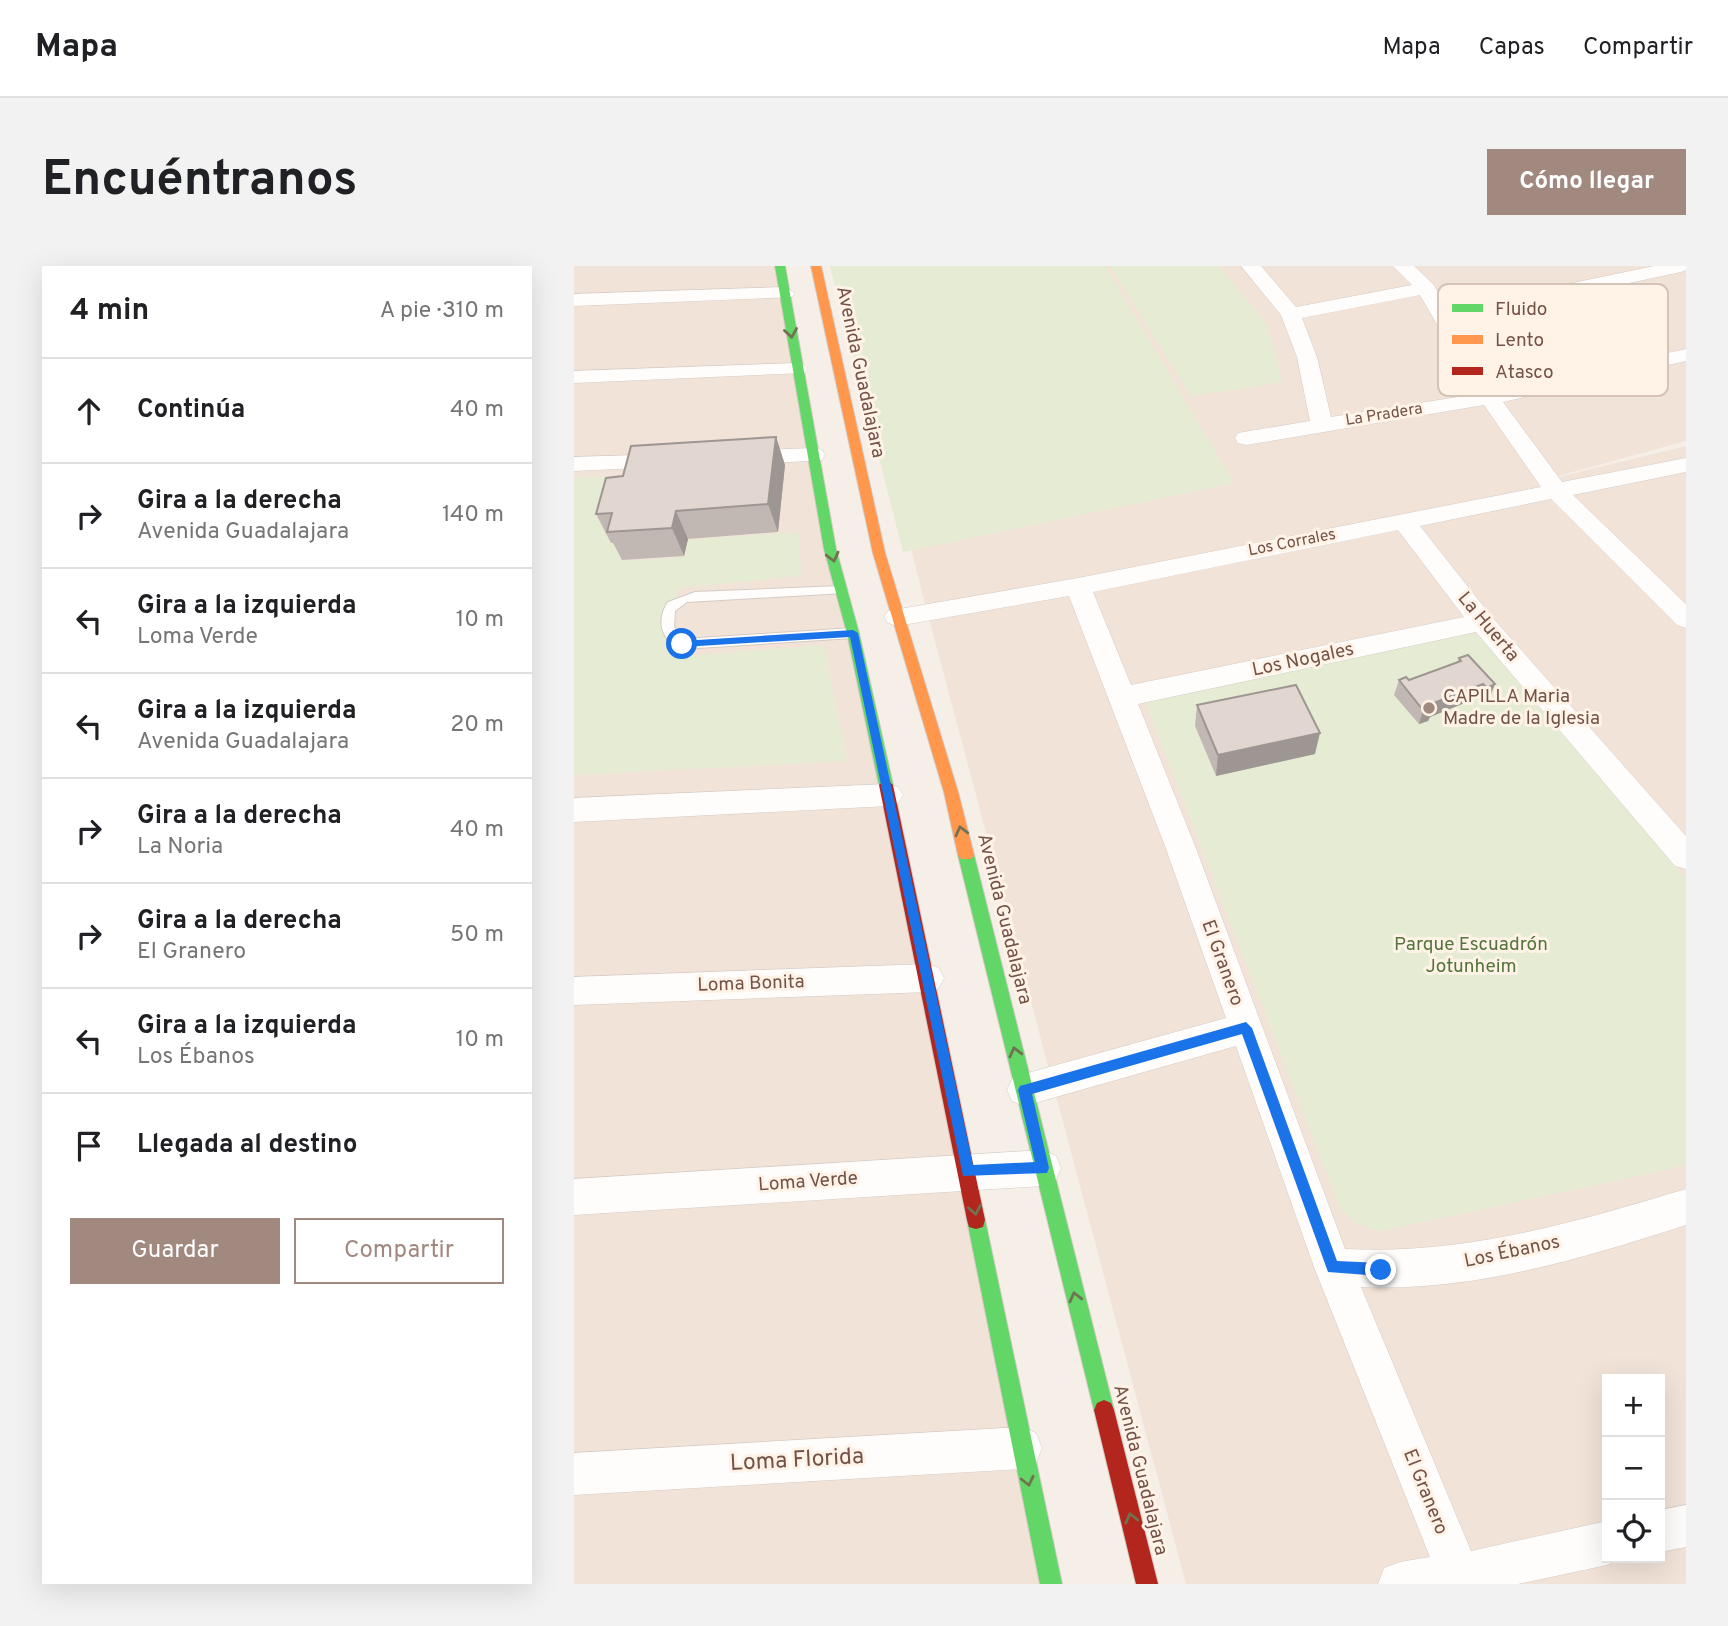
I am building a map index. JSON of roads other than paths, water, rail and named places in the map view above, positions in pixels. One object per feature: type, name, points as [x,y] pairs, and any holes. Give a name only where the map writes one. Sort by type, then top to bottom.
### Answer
[{"type":"main road","points":[[780,266],[830,549],[853,633],[928,978],[1021,1448],[1051,1584]]},
{"type":"main road","name":"Avenida Guadalajara","points":[[816,266],[879,553],[951,792],[1147,1584]]},
{"type":"street","points":[[1251,266],[1291,314],[1307,357],[1322,426]]},
{"type":"street","points":[[1403,266],[1426,288],[1438,306]]},
{"type":"street","points":[[1596,284],[1681,266]]},
{"type":"street","points":[[1291,314],[1426,288]]},
{"type":"street","points":[[574,300],[785,293]]},
{"type":"street","name":"La Pradera","points":[[1668,359],[1686,355]]},
{"type":"street","points":[[574,377],[797,369]]},
{"type":"street","name":"La Pradera","points":[[1246,438],[1499,396]]},
{"type":"street","points":[[1490,398],[1555,490],[1686,618]]},
{"type":"street","points":[[721,459],[814,455]]},
{"type":"street","points":[[574,464],[694,460]]},
{"type":"street","name":"Los Corrales","points":[[897,617],[1078,586],[1686,465]]},
{"type":"street","name":"La Huerta","points":[[1403,520],[1482,622],[1686,857]]},
{"type":"street","name":"El Granero","points":[[1078,586],[1123,697],[1333,1267],[1459,1575]]},
{"type":"street","name":"Los Nogales","points":[[1123,697],[1482,622]]},
{"type":"street","points":[[574,810],[888,795]]},
{"type":"street","name":"Loma Bonita","points":[[574,991],[928,978]]},
{"type":"street","points":[[1024,1090],[1246,1028]]},
{"type":"street","name":"Loma Verde","points":[[574,1197],[1043,1168]]},
{"type":"street","name":"Los Ébanos","points":[[1333,1267],[1426,1268],[1484,1260],[1597,1234],[1686,1207]]},
{"type":"street","name":"Loma Florida","points":[[574,1474],[1021,1448]]},
{"type":"street","points":[[1665,1530],[1686,1526]]},
{"type":"street","points":[[1400,1584],[1459,1575],[1602,1544]]},
{"type":"lane","points":[[841,590],[695,596],[681,599],[667,615],[669,634],[682,644],[853,633]]},
{"type":"place","name":"CAPILLA Maria Madre de la Iglesia","points":[[1429,708]]},
{"type":"park label","name":"Parque Escuadrón Jotunheim","points":[[1471,956]]}]
